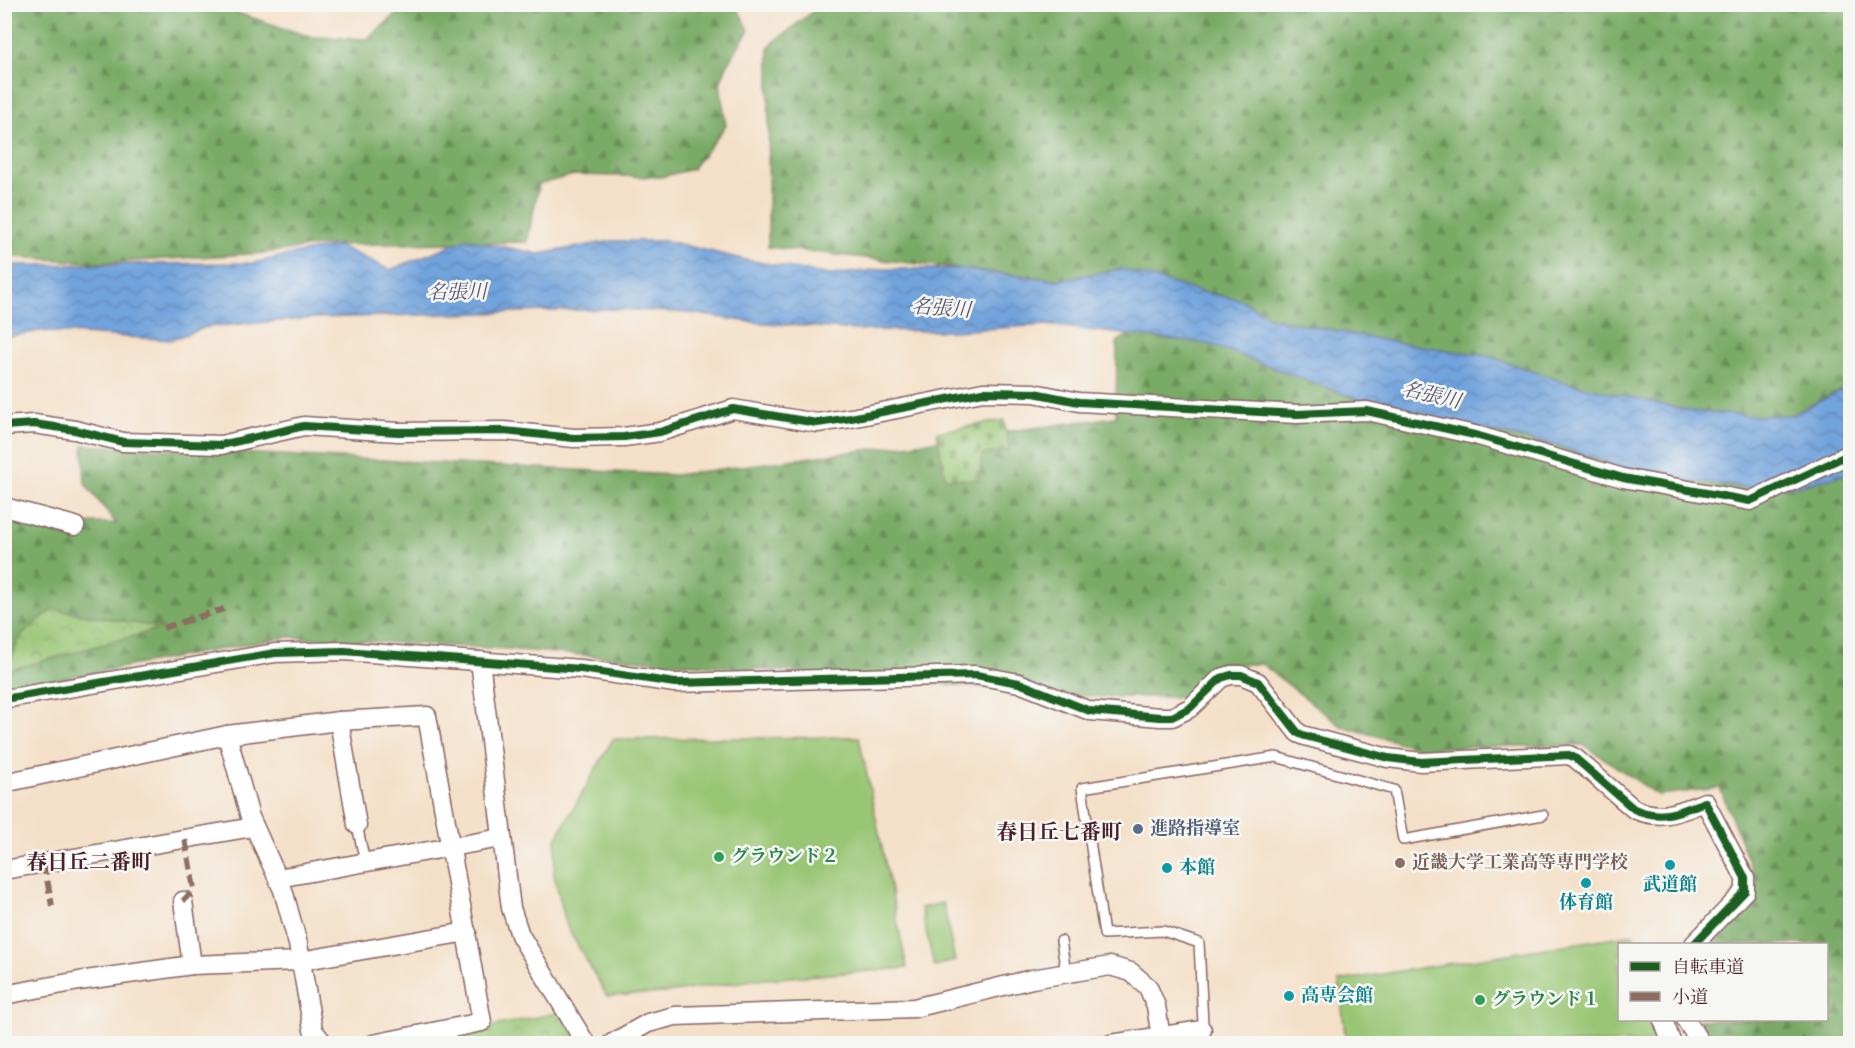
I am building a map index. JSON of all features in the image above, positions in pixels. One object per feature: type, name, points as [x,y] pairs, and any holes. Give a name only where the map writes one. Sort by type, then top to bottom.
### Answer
[{"type":"street","points":[[4,426],[34,424],[75,430],[123,442],[221,445],[304,426],[398,432],[504,431],[574,438],[624,437],[660,432],[732,409],[817,423],[983,392],[1034,393],[1079,402],[1298,414],[1367,411],[1479,436],[1623,478],[1750,501],[1851,454]]},
{"type":"street","points":[[4,507],[75,526]]},
{"type":"street","points":[[4,699],[275,653],[344,651],[581,669],[675,683],[976,675],[1019,683],[1090,711],[1160,717],[1172,717],[1190,708],[1221,678],[1241,675],[1258,682],[1292,727],[1305,736],[1388,758],[1421,762],[1569,755],[1634,809],[1644,813],[1669,815],[1705,802],[1744,878],[1744,891],[1696,943]]},
{"type":"street","points":[[480,661],[510,908],[520,935],[586,1044]]},
{"type":"street","points":[[4,783],[227,735],[339,721],[427,717],[483,1022],[373,1044]]},
{"type":"street","points":[[339,721],[357,825]]},
{"type":"street","points":[[227,735],[254,827],[270,866],[278,878],[298,944],[313,1039]]},
{"type":"street","points":[[4,870],[254,827]]},
{"type":"street","points":[[278,878],[501,838]]},
{"type":"street","points":[[183,901],[192,965]]},
{"type":"street","points":[[4,995],[79,981],[192,965],[300,961],[467,932]]},
{"type":"street","points":[[611,1044],[648,1023],[675,1016],[914,1008],[1066,972],[1110,966],[1131,972],[1148,987],[1153,995],[1161,1039]]},
{"type":"street","points":[[1663,1021],[1672,1044]]},
{"type":"street","points":[[1687,1021],[1701,1044]]},
{"type":"street","points":[[1111,1044],[1203,1037]]},
{"type":"lane","points":[[1203,1037],[1199,943],[1163,931],[1104,934],[1082,788],[1276,757],[1394,790],[1403,840],[1543,815]]},
{"type":"lane","points":[[357,825],[365,862]]},
{"type":"lane","points":[[1061,941],[1066,972]]},
{"type":"green space","points":[[735,4],[749,30],[729,61],[720,83],[726,126],[692,169],[661,177],[574,175],[539,184],[527,242],[325,245],[265,253],[101,263],[5,256],[4,5],[213,5],[311,37],[367,39],[407,5]]},
{"type":"green space","points":[[821,5],[1850,5],[1850,1043],[1706,1043],[1699,1021],[1828,1021],[1828,943],[1711,943],[1755,892],[1756,880],[1720,788],[1658,795],[1584,745],[1419,748],[1341,726],[1262,664],[1222,664],[1180,697],[1101,697],[507,649],[287,637],[5,689],[5,524],[116,523],[85,484],[83,445],[675,475],[1116,417],[1117,342],[1200,293],[1177,293],[768,247],[769,46]]},
{"type":"green space","points":[[1004,420],[1009,450],[982,455],[979,480],[945,478],[937,432]]},
{"type":"green space","points":[[52,609],[163,628],[6,671],[21,636]]},
{"type":"green space","name":"グラウンド２","points":[[859,737],[907,968],[753,980],[666,993],[607,996],[567,927],[554,875],[556,839],[613,739]]},
{"type":"green space","points":[[943,903],[955,961],[934,966],[921,908]]},
{"type":"green space","name":"グラウンド１","points":[[1633,934],[1635,943],[1618,943],[1618,1021],[1649,1021],[1654,1043],[1346,1043],[1339,981]]},
{"type":"green space","points":[[561,1012],[579,1044],[407,1044]]},
{"type":"water","name":"名張川","points":[[466,239],[539,254],[611,241],[667,241],[742,259],[830,275],[882,269],[959,269],[1058,280],[1121,269],[1202,292],[1242,300],[1271,318],[1388,341],[1488,356],[1564,382],[1690,411],[1755,416],[1791,415],[1850,386],[1850,473],[1804,485],[1760,489],[1671,479],[1613,465],[1559,446],[1384,409],[1209,344],[1046,325],[954,331],[857,330],[751,322],[690,313],[617,309],[315,318],[207,327],[170,340],[40,331],[5,337],[5,267],[14,265],[252,263],[337,245],[390,270]]},
{"type":"marked path","points":[[163,628],[224,609]]},
{"type":"marked path","points":[[183,901],[194,889],[185,839]]},
{"type":"marked path","points":[[44,863],[52,906]]},
{"type":"cycle path","points":[[4,426],[34,424],[75,430],[123,442],[221,445],[304,426],[398,432],[504,431],[574,438],[624,437],[660,432],[733,409],[817,423],[983,392],[1034,393],[1079,402],[1297,414],[1367,411],[1479,436],[1623,478],[1750,501],[1850,454]]},
{"type":"cycle path","points":[[4,699],[275,653],[344,651],[581,669],[675,683],[976,675],[1019,683],[1090,711],[1160,717],[1172,717],[1190,708],[1221,678],[1241,675],[1258,682],[1298,733],[1305,736],[1388,758],[1421,762],[1569,755],[1634,809],[1644,813],[1670,814],[1705,802],[1745,878],[1745,891],[1695,943]]},
{"type":"place","name":"進路指導室","points":[[1138,829]]},
{"type":"place","name":"グラウンド２","points":[[719,857]]},
{"type":"place","name":"近畿大学工業高等専門学校","points":[[1400,863]]},
{"type":"place","name":"武道館","points":[[1670,865]]},
{"type":"place","name":"本館","points":[[1167,868]]},
{"type":"place","name":"体育館","points":[[1586,883]]},
{"type":"place","name":"高専会館","points":[[1289,996]]},
{"type":"place","name":"グラウンド１","points":[[1480,1000]]},
{"type":"district","name":"春日丘七番町","points":[[1059,833]]},
{"type":"district","name":"春日丘二番町","points":[[89,863]]}]
